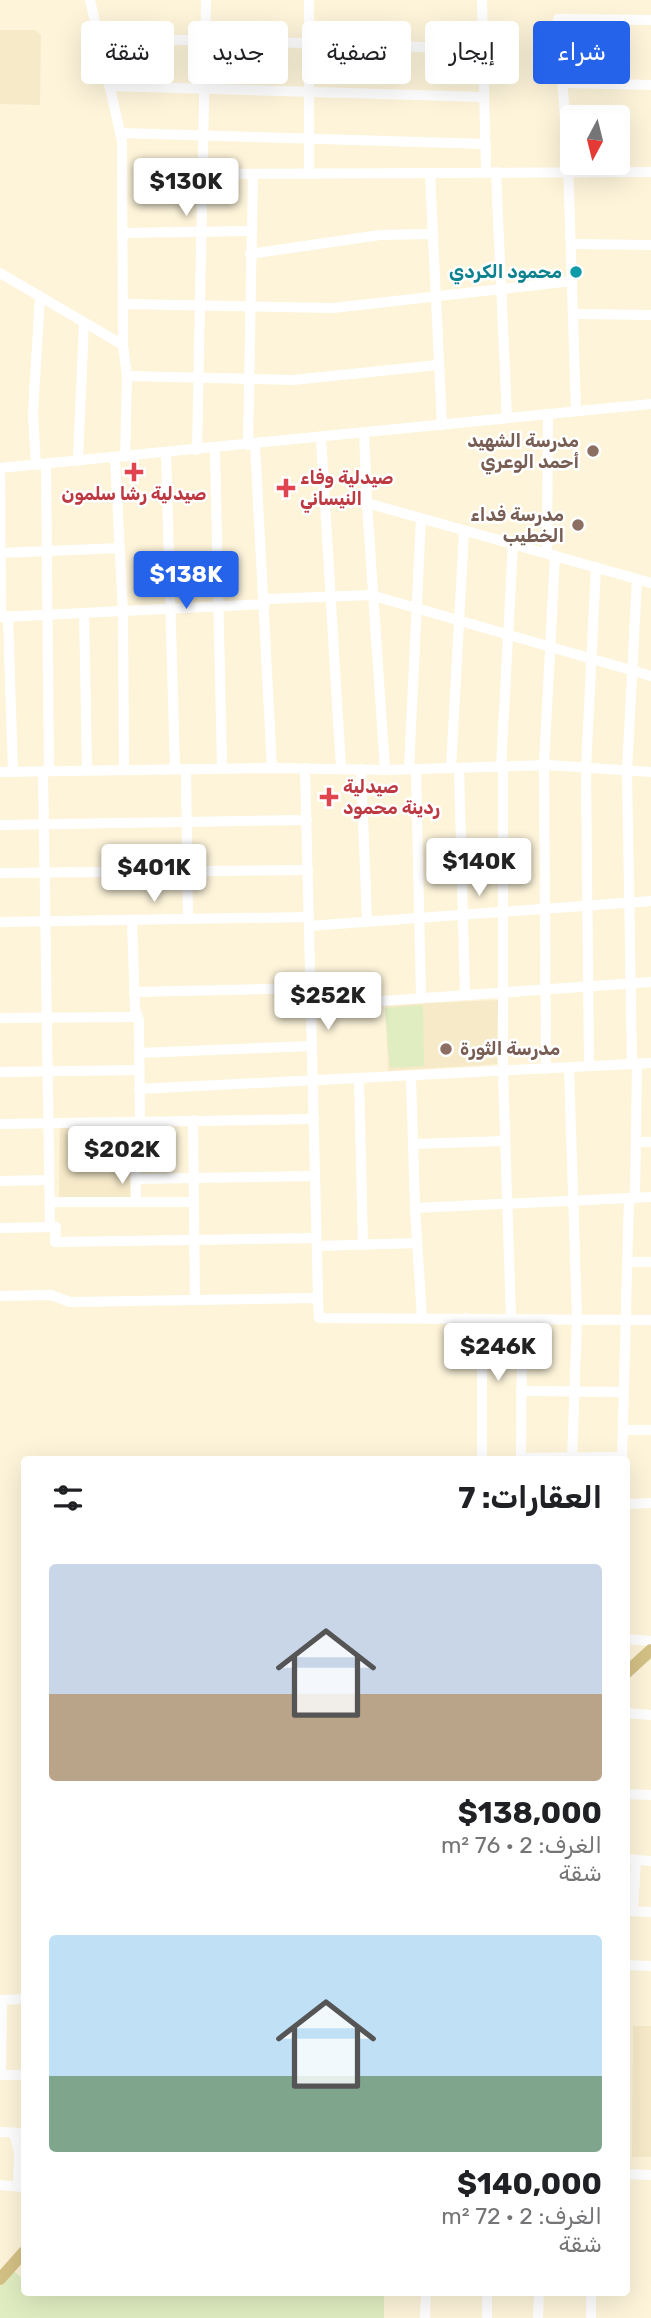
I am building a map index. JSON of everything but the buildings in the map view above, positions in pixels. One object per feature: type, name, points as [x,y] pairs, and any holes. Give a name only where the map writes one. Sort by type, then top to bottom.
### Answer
[{"type":"main road","points":[[630,1669],[651,1650]]},
{"type":"main road","points":[[0,2279],[21,2255]]},
{"type":"street","points":[[90,0],[95,21]]},
{"type":"street","points":[[205,21],[206,0]]},
{"type":"street","points":[[309,0],[309,21]]},
{"type":"street","points":[[482,0],[482,21]]},
{"type":"street","points":[[558,21],[651,20]]},
{"type":"street","points":[[197,450],[204,84]]},
{"type":"street","points":[[309,174],[310,84]]},
{"type":"street","points":[[484,84],[486,144],[501,289],[507,418]]},
{"type":"street","points":[[563,84],[565,105]]},
{"type":"street","points":[[607,84],[651,85]]},
{"type":"street","points":[[124,770],[120,457],[127,376],[123,345],[120,133],[110,86],[484,97]]},
{"type":"street","points":[[120,133],[486,144]]},
{"type":"street","points":[[204,174],[560,170]]},
{"type":"street","points":[[630,171],[651,172]]},
{"type":"street","points":[[430,173],[442,425]]},
{"type":"street","points":[[253,174],[248,379],[264,604],[272,768]]},
{"type":"street","points":[[569,175],[576,411]]},
{"type":"street","points":[[122,233],[251,231]]},
{"type":"street","points":[[250,254],[380,235],[432,234]]},
{"type":"street","points":[[571,244],[651,245]]},
{"type":"street","points":[[0,273],[123,345]]},
{"type":"street","points":[[123,304],[333,308],[572,281]]},
{"type":"street","points":[[40,296],[33,413],[41,464],[47,551],[44,872],[50,1227]]},
{"type":"street","points":[[573,314],[651,315]]},
{"type":"street","points":[[78,461],[84,322]]},
{"type":"street","points":[[127,376],[293,380],[438,365]]},
{"type":"street","points":[[0,468],[215,449],[651,404]]},
{"type":"street","points":[[546,1069],[544,765],[551,554],[548,414]]},
{"type":"street","points":[[364,433],[371,595],[385,770]]},
{"type":"street","points":[[321,438],[341,768]]},
{"type":"street","points":[[215,449],[222,768]]},
{"type":"street","points":[[166,453],[170,609],[180,769],[187,823],[188,919]]},
{"type":"street","points":[[0,475],[1,617],[264,604],[268,599],[371,595],[651,676]]},
{"type":"street","points":[[368,503],[651,583]]},
{"type":"street","points":[[421,518],[412,769],[421,998]]},
{"type":"street","points":[[464,531],[455,768],[465,995]]},
{"type":"street","points":[[513,544],[502,766],[503,1071],[508,1204],[522,1391],[520,1456]]},
{"type":"street","points":[[0,553],[120,548]]},
{"type":"street","points":[[589,1066],[586,768],[596,567]]},
{"type":"street","points":[[622,1456],[626,1320],[636,1142],[627,771],[637,580]]},
{"type":"street","points":[[84,613],[87,771]]},
{"type":"street","points":[[8,616],[13,772]]},
{"type":"street","points":[[0,772],[222,768],[385,770],[544,765],[651,772]]},
{"type":"street","points":[[305,768],[319,1318],[651,1320]]},
{"type":"street","points":[[361,769],[367,921]]},
{"type":"street","points":[[0,825],[307,820]]},
{"type":"street","points":[[0,873],[308,870]]},
{"type":"street","points":[[0,922],[188,919],[367,921],[651,901]]},
{"type":"street","points":[[132,921],[139,1053],[136,1202]]},
{"type":"street","points":[[312,1006],[651,982]]},
{"type":"street","points":[[134,992],[311,988]]},
{"type":"street","points":[[0,1018],[138,1017]]},
{"type":"street","points":[[139,1053],[312,1046]]},
{"type":"street","points":[[139,1089],[651,1063]]},
{"type":"street","points":[[569,1068],[577,1320],[572,1456]]},
{"type":"street","points":[[0,1072],[139,1070]]},
{"type":"street","points":[[411,1076],[422,1318]]},
{"type":"street","points":[[359,1079],[363,1245]]},
{"type":"street","points":[[0,1124],[314,1119]]},
{"type":"street","points":[[193,1121],[195,1300]]},
{"type":"street","points":[[413,1144],[505,1141]]},
{"type":"street","points":[[636,1142],[651,1142]]},
{"type":"street","points":[[135,1179],[315,1176]]},
{"type":"street","points":[[0,1181],[49,1180]]},
{"type":"street","points":[[415,1208],[651,1197]]},
{"type":"street","points":[[50,1202],[194,1202]]},
{"type":"street","points":[[0,1228],[55,1227],[55,1242],[194,1240],[363,1245],[417,1243]]},
{"type":"street","points":[[629,1262],[651,1262]]},
{"type":"street","points":[[0,1296],[51,1295],[70,1302],[318,1298]]},
{"type":"street","points":[[466,1318],[482,1351],[482,1456]]},
{"type":"street","points":[[522,1391],[624,1392]]},
{"type":"street","points":[[624,1430],[651,1430]]},
{"type":"street","points":[[630,1504],[651,1503]]},
{"type":"street","points":[[630,1639],[651,1641]]},
{"type":"street","points":[[630,1713],[651,1716]]},
{"type":"street","points":[[630,1794],[651,1795]]},
{"type":"street","points":[[651,1861],[631,1860],[630,1911],[651,1912]]},
{"type":"street","points":[[630,1965],[651,1966]]},
{"type":"street","points":[[21,2000],[1,2000],[0,2075],[21,2075]]},
{"type":"street","points":[[0,2132],[19,2133],[21,2187],[0,2185]]},
{"type":"street","points":[[630,2174],[651,2175]]},
{"type":"street","points":[[425,2318],[426,2296]]},
{"type":"street","points":[[487,2296],[487,2318]]},
{"type":"street","points":[[538,2318],[539,2296]]},
{"type":"street","points":[[591,2296],[591,2318]]},
{"type":"shaded area","points":[[0,30],[35,30],[41,35],[40,105],[0,104]]},
{"type":"shaded area","points":[[498,1000],[497,1064],[388,1071],[385,1005]]},
{"type":"shaded area","points":[[60,1127],[131,1128],[130,1199],[59,1198]]},
{"type":"shaded area","points":[[633,2026],[651,2026],[651,2157],[632,2157]]},
{"type":"green space","points":[[423,1005],[424,1066],[390,1068],[385,1008]]},
{"type":"green space","points":[[14,2271],[21,2277],[21,2296],[384,2296],[384,2318],[0,2318],[0,2286]]},
{"type":"place","name":"محمود الكردي","points":[[576,272]]},
{"type":"place","name":"مدرسة الشهيد أحمد الوعري","points":[[593,451]]},
{"type":"place","name":"صيدلية رشا سلمون","points":[[134,472]]},
{"type":"place","name":"صيدلية وفاء النيساني","points":[[286,488]]},
{"type":"place","name":"مدرسة فداء الخطيب","points":[[578,525]]},
{"type":"place","name":"صيدلية ردينة محمود","points":[[329,797]]},
{"type":"place","name":"مدرسة الثورة","points":[[446,1049]]}]
